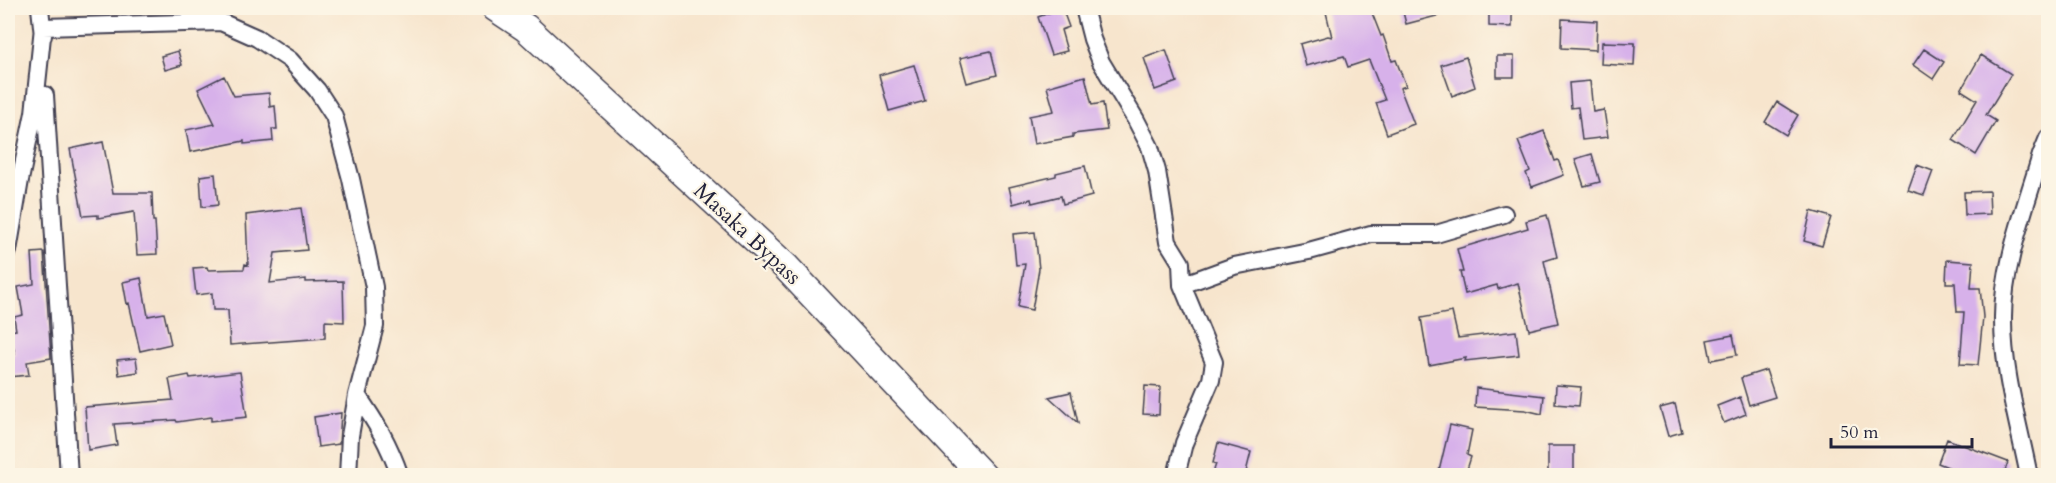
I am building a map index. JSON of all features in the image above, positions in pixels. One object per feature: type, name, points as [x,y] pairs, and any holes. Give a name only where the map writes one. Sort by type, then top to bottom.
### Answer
[{"type":"highway","name":"Masaka Bypass","points":[[496,8],[526,28],[786,267],[983,476]]},
{"type":"street","points":[[40,8],[43,27],[46,127],[66,402],[69,476]]},
{"type":"street","points":[[1084,8],[1101,63],[1150,147],[1157,171],[1168,242],[1181,263],[1182,285],[1214,362],[1212,380],[1184,443],[1176,476]]},
{"type":"street","points":[[43,27],[221,21],[257,38],[290,60],[317,90],[334,116],[351,178],[374,287],[375,326],[357,395],[350,436],[348,476]]},
{"type":"street","points":[[8,251],[34,113],[43,27]]},
{"type":"street","points":[[2029,476],[2006,363],[2002,319],[2010,262],[2041,155],[2049,138]]},
{"type":"street","points":[[1182,285],[1234,266],[1309,251],[1371,234],[1436,234],[1504,214]]},
{"type":"street","points":[[357,395],[380,429],[391,450],[400,476]]},
{"type":"building","points":[[1062,8],[1069,27],[1061,30],[1067,51],[1051,55],[1038,17]]},
{"type":"building","points":[[1325,8],[1370,8],[1392,61],[1396,60],[1406,86],[1400,88],[1414,124],[1387,134],[1376,103],[1385,100],[1369,60],[1348,67],[1344,56],[1306,66],[1300,44],[1328,36],[1332,37]]},
{"type":"building","points":[[1402,8],[1448,8],[1448,13],[1406,24]]},
{"type":"building","points":[[1489,8],[1512,8],[1512,27],[1489,26]]},
{"type":"building","points":[[1562,19],[1597,21],[1596,50],[1561,48]]},
{"type":"building","points":[[1602,42],[1635,43],[1634,66],[1601,64]]},
{"type":"building","points":[[1924,49],[1944,62],[1933,79],[1913,65]]},
{"type":"building","points":[[1166,50],[1177,82],[1155,90],[1144,58]]},
{"type":"building","points":[[178,51],[182,65],[165,70],[161,56]]},
{"type":"building","points":[[991,51],[997,75],[967,83],[960,58]]},
{"type":"building","points":[[1981,55],[2011,74],[1986,115],[1996,121],[1976,155],[1953,140],[1977,100],[1961,90]]},
{"type":"building","points":[[1497,56],[1514,56],[1514,77],[1497,77]]},
{"type":"building","points":[[1466,57],[1475,87],[1452,96],[1441,65]]},
{"type":"building","points":[[914,65],[925,101],[889,111],[879,75]]},
{"type":"building","points":[[224,76],[234,96],[269,93],[270,107],[275,106],[277,129],[272,129],[273,141],[244,144],[244,141],[190,152],[186,130],[215,124],[198,89]]},
{"type":"building","points":[[1085,76],[1092,105],[1103,103],[1107,130],[1073,134],[1073,137],[1034,144],[1029,116],[1054,111],[1047,87]]},
{"type":"building","points":[[1590,81],[1593,112],[1604,110],[1608,137],[1582,140],[1578,107],[1571,108],[1569,83]]},
{"type":"building","points":[[1777,102],[1798,115],[1786,135],[1765,122]]},
{"type":"building","points":[[1544,131],[1555,161],[1558,160],[1564,175],[1532,187],[1526,173],[1530,171],[1518,141]]},
{"type":"building","points":[[103,142],[113,193],[152,193],[157,254],[137,255],[134,212],[98,218],[98,215],[83,216],[70,149]]},
{"type":"building","points":[[1592,154],[1600,182],[1584,186],[1575,159]]},
{"type":"building","points":[[1917,165],[1933,171],[1924,195],[1908,190]]},
{"type":"building","points":[[1085,166],[1092,196],[1063,204],[1061,196],[1032,203],[1031,199],[1013,204],[1009,187],[1056,176],[1056,173]]},
{"type":"building","points":[[215,174],[218,205],[202,207],[200,176]]},
{"type":"building","points":[[1989,191],[1990,214],[1965,215],[1964,192]]},
{"type":"building","points":[[301,208],[307,250],[275,253],[270,283],[306,279],[306,282],[343,281],[344,322],[325,321],[325,338],[230,345],[228,310],[213,310],[212,293],[196,295],[193,268],[244,269],[245,264],[248,265],[246,215]]},
{"type":"building","points":[[1811,211],[1831,217],[1822,246],[1804,241]]},
{"type":"building","points":[[1547,215],[1557,257],[1544,261],[1558,323],[1529,330],[1518,283],[1498,289],[1497,285],[1465,294],[1460,272],[1463,272],[1457,249],[1528,228],[1526,221]]},
{"type":"building","points":[[1035,232],[1039,269],[1032,310],[1018,307],[1025,264],[1016,265],[1013,234]]},
{"type":"building","points":[[44,252],[51,358],[27,362],[29,375],[8,377],[8,355],[15,354],[9,331],[16,330],[14,317],[23,315],[18,287],[34,284],[32,253]]},
{"type":"building","points":[[1947,260],[1973,262],[1971,288],[1980,288],[1983,317],[1978,365],[1960,364],[1964,312],[1957,312],[1955,283],[1946,283]]},
{"type":"building","points":[[141,278],[148,316],[164,313],[171,344],[140,351],[123,282]]},
{"type":"building","points":[[1452,312],[1458,338],[1516,331],[1519,355],[1465,361],[1466,358],[1429,365],[1421,318]]},
{"type":"building","points":[[1733,335],[1737,355],[1711,360],[1707,340]]},
{"type":"building","points":[[136,358],[138,372],[119,375],[117,360]]},
{"type":"building","points":[[1766,370],[1775,397],[1749,405],[1741,378]]},
{"type":"building","points":[[240,372],[247,417],[211,421],[211,417],[177,422],[176,420],[114,424],[117,445],[88,450],[85,407],[173,400],[169,379],[189,375],[190,378]]},
{"type":"building","points":[[1556,385],[1581,387],[1579,406],[1555,404]]},
{"type":"building","points":[[1145,386],[1160,387],[1159,415],[1143,414]]},
{"type":"building","points":[[1476,388],[1544,396],[1542,414],[1525,410],[1475,407]]},
{"type":"building","points":[[1071,392],[1078,423],[1049,397]]},
{"type":"building","points":[[1740,397],[1746,414],[1724,423],[1717,406]]},
{"type":"building","points":[[1675,404],[1682,432],[1668,436],[1660,408]]},
{"type":"building","points":[[341,413],[339,444],[318,447],[314,417]]},
{"type":"building","points":[[1450,425],[1472,430],[1467,455],[1471,457],[1465,476],[1452,476],[1439,471]]},
{"type":"building","points":[[1947,439],[2008,462],[2003,476],[1970,476],[1938,463]]},
{"type":"building","points":[[1218,443],[1251,452],[1245,476],[1212,476]]},
{"type":"building","points":[[1548,446],[1574,446],[1574,476],[1548,476]]}]
